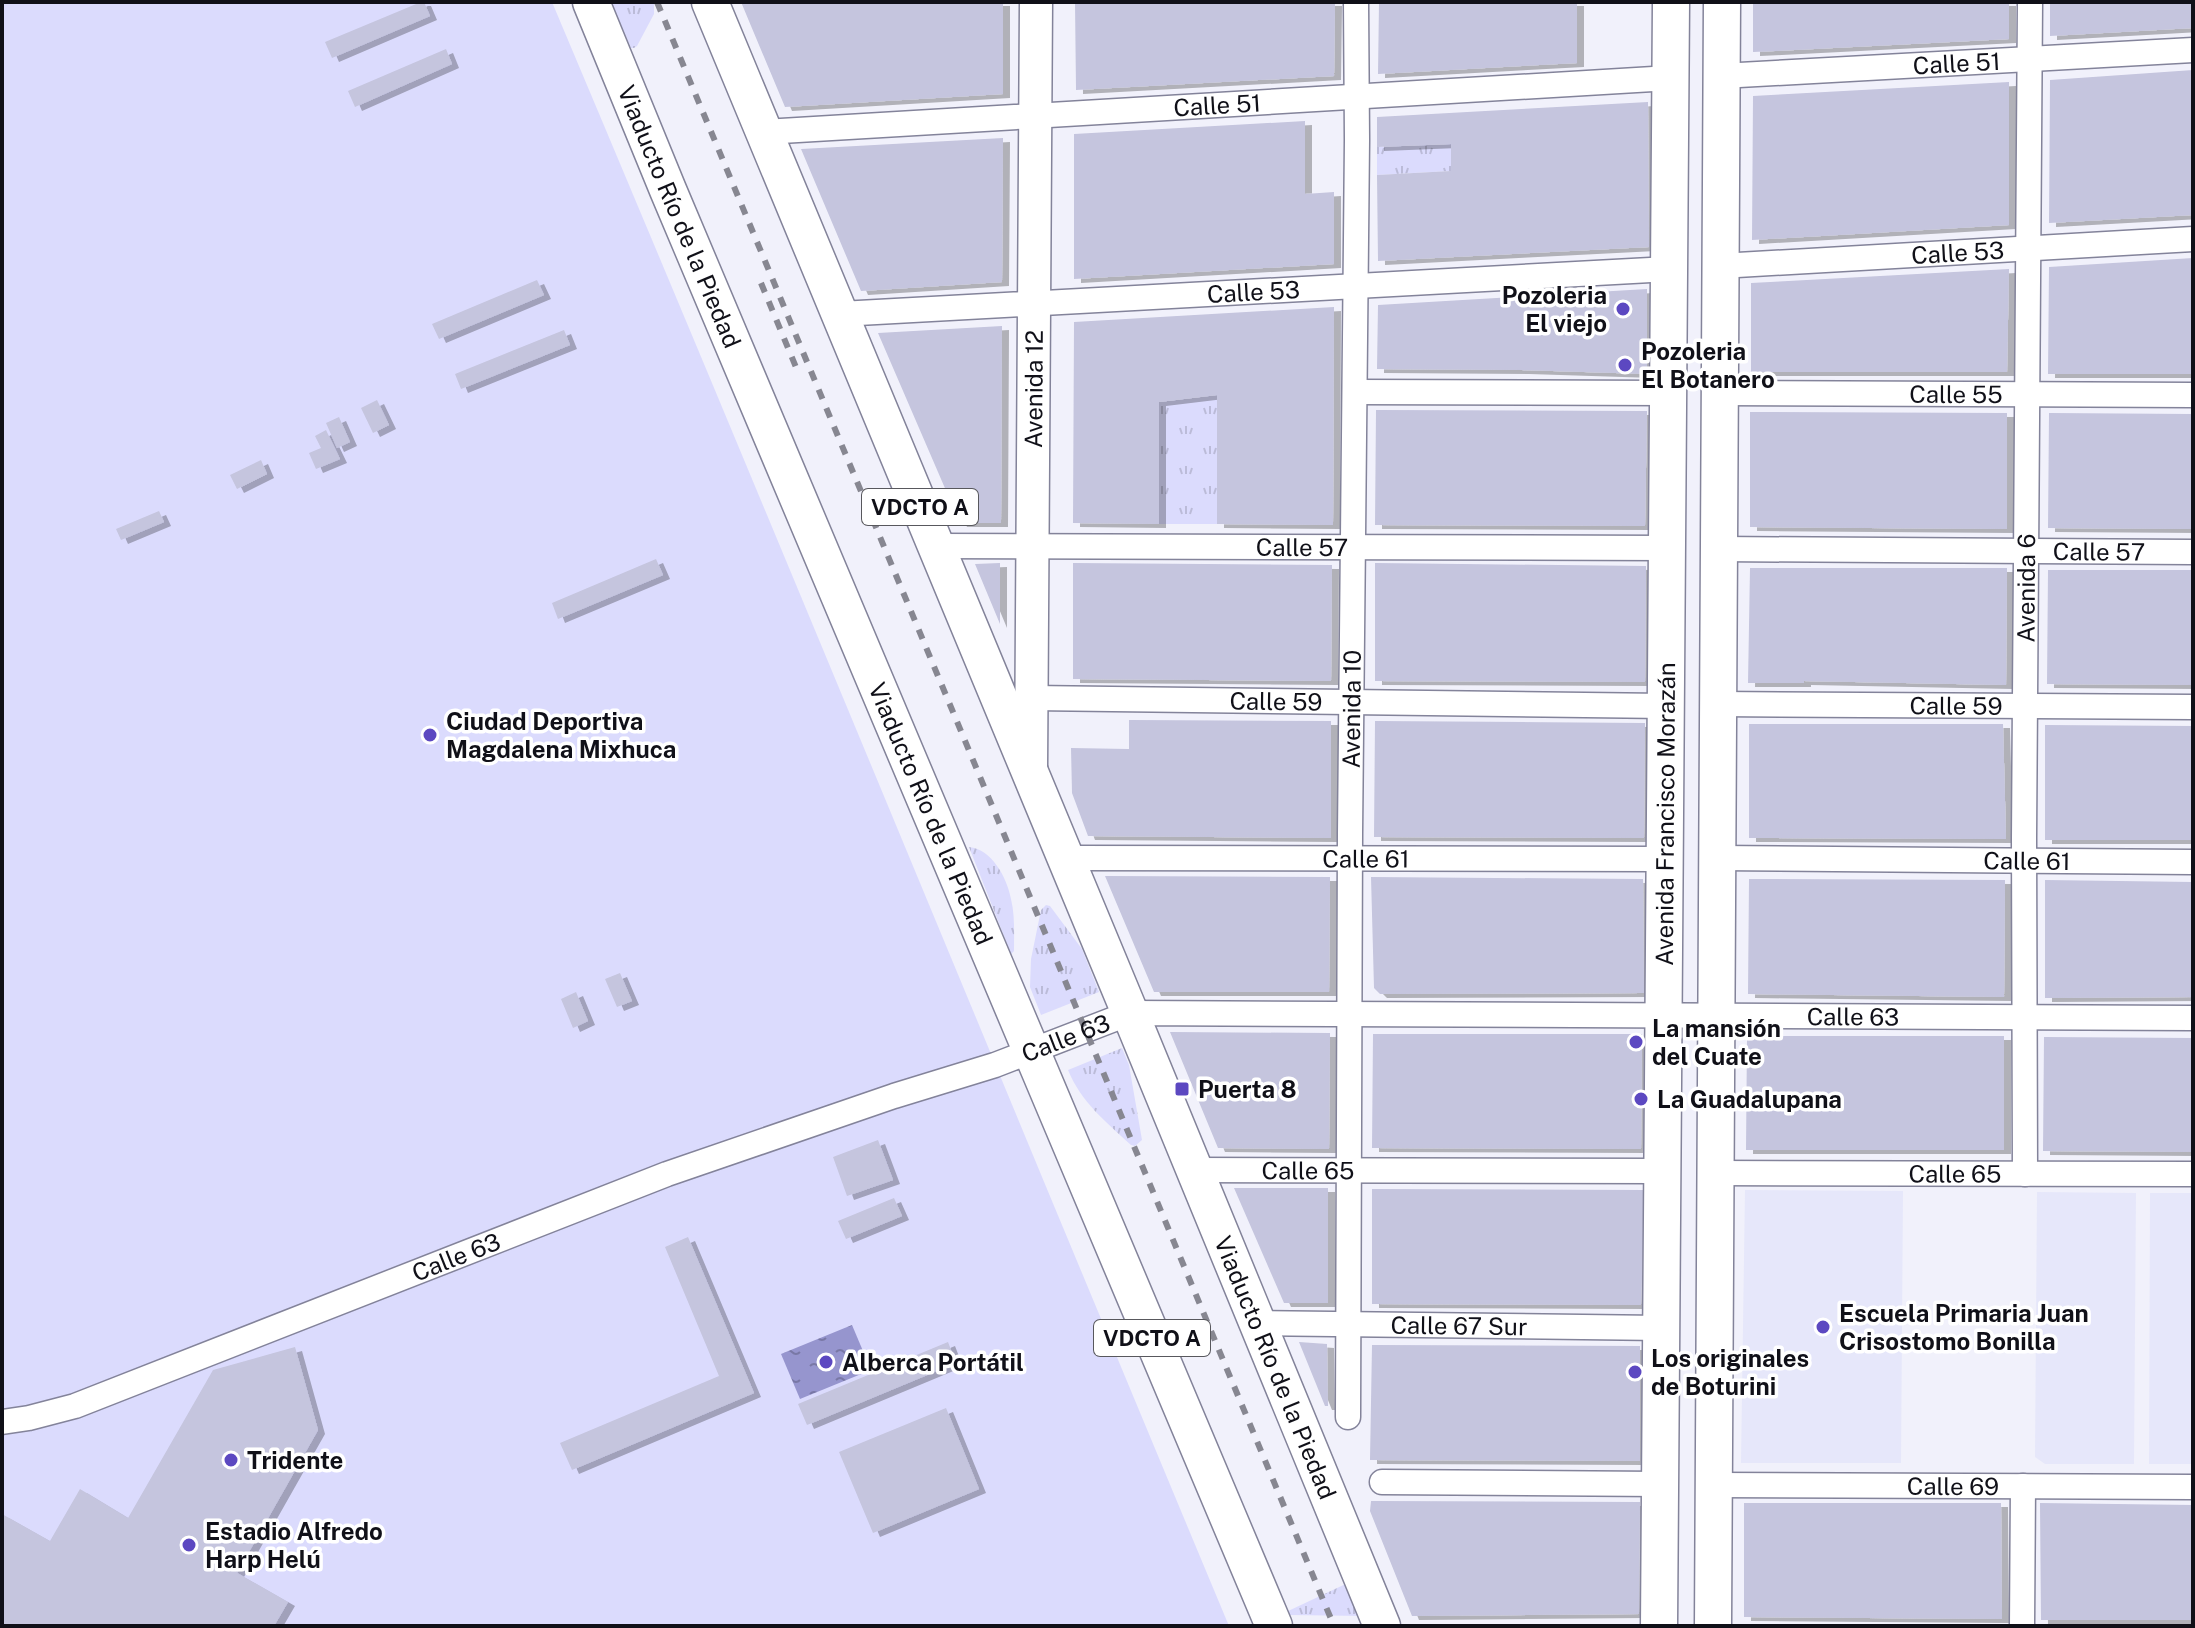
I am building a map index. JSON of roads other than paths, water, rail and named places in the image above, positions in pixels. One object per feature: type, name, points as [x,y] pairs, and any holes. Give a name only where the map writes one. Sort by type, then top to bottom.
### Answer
[{"type":"main road","name":"Viaducto Río de la Piedad","points":[[591,2],[1274,1626]]},
{"type":"main road","name":"Viaducto Río de la Piedad","points":[[710,2],[1382,1626]]},
{"type":"main road","name":"Avenida Francisco Morazán","points":[[1659,1626],[1671,2]]},
{"type":"main road","points":[[1713,1626],[1722,2]]},
{"type":"street","name":"Avenida 12","points":[[1031,774],[1036,2]]},
{"type":"street","name":"Avenida 10","points":[[1348,1417],[1356,2]]},
{"type":"street","name":"Avenida 6","points":[[2025,1174],[2025,896],[2031,853],[2025,706],[2030,2]]},
{"type":"street","name":"Calle 51","points":[[1721,76],[2193,50]]},
{"type":"street","name":"Calle 51","points":[[764,132],[1670,78]]},
{"type":"street","name":"Calle 53","points":[[1720,266],[2193,239]]},
{"type":"street","name":"Calle 53","points":[[840,314],[1669,269]]},
{"type":"street","points":[[1355,392],[1668,393]]},
{"type":"street","name":"Calle 55","points":[[1720,393],[2193,395]]},
{"type":"street","name":"Calle 57","points":[[936,546],[1667,548]]},
{"type":"street","name":"Calle 57","points":[[1719,549],[2193,552]]},
{"type":"street","name":"Calle 59","points":[[1032,698],[1666,706]]},
{"type":"street","name":"Calle 59","points":[[1718,704],[2193,707]]},
{"type":"street","name":"Calle 61","points":[[1717,858],[1986,860],[2031,853],[2193,862]]},
{"type":"street","name":"Calle 61","points":[[1066,858],[1664,859]]},
{"type":"street","name":"Calle 63","points":[[2,1422],[75,1406],[693,1165],[866,1105],[995,1065],[1130,1013],[2193,1018]]},
{"type":"street","name":"Calle 65","points":[[1194,1170],[1662,1171]]},
{"type":"street","name":"Calle 65","points":[[1715,1173],[2193,1174]]},
{"type":"street","name":"Calle 67 Sur","points":[[1257,1323],[1661,1328]]},
{"type":"street","points":[[1382,1482],[1660,1484]]},
{"type":"street","name":"Calle 69","points":[[1713,1485],[2193,1487]]},
{"type":"street","points":[[2022,1626],[2023,1486]]},
{"type":"water","name":"Alberca Portátil","points":[[852,1325],[871,1370],[800,1399],[781,1354]]},
{"type":"railway","points":[[657,2],[1334,1626]]},
{"type":"railway","points":[[761,283],[798,372]]},
{"type":"place","name":"Pozoleria El viejo","points":[[1623,309]]},
{"type":"place","name":"Pozoleria El Botanero","points":[[1625,365]]},
{"type":"place","name":"Ciudad Deportiva Magdalena Mixhuca","points":[[430,735]]},
{"type":"place","name":"La mansión del Cuate","points":[[1636,1042]]},
{"type":"place","name":"Puerta 8","points":[[1182,1089]]},
{"type":"place","name":"La Guadalupana","points":[[1641,1099]]},
{"type":"place","name":"Escuela Primaria Juan Crisostomo Bonilla","points":[[1823,1327]]},
{"type":"place","name":"Alberca Portátil","points":[[826,1362]]},
{"type":"place","name":"Los originales de Boturini","points":[[1635,1372]]},
{"type":"place","name":"Tridente","points":[[231,1460]]},
{"type":"place","name":"Estadio Alfredo Harp Helú","points":[[189,1545]]}]
